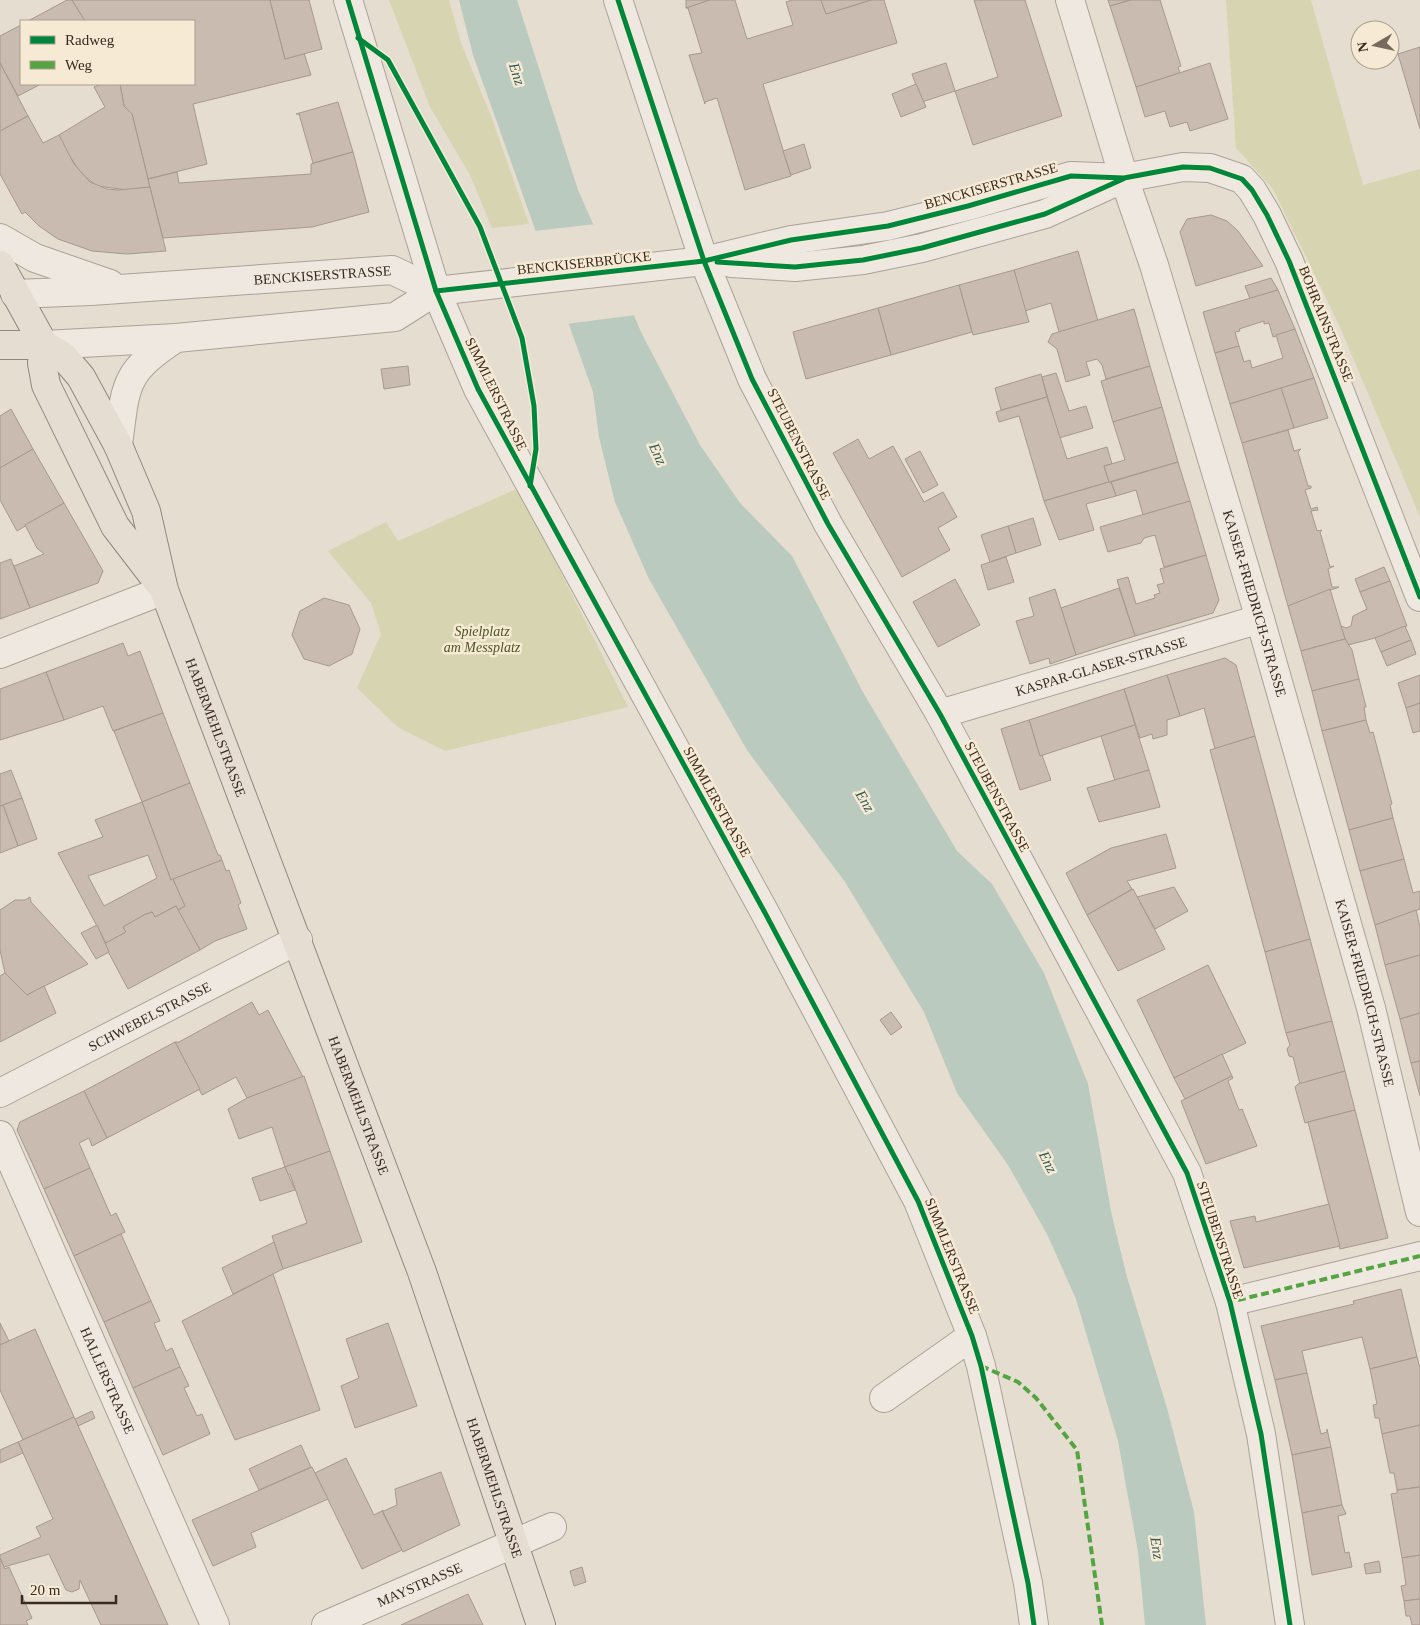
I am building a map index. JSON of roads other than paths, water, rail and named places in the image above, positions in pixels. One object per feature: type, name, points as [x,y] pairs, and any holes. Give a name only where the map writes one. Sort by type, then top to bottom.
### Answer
[{"type":"main road","name":"HABERMEHLSTRASSE","points":[[0,265],[7,294],[44,345],[63,356],[80,376],[118,445],[146,510],[164,590],[422,1272],[541,1625]]},
{"type":"main road","points":[[0,345],[44,345]]},
{"type":"main road","name":"HABERMEHLSTRASSE","points":[[44,345],[42,364],[46,385],[106,509],[115,526],[164,590]]},
{"type":"street","name":"SIMMLERSTRASSE","points":[[348,0],[436,291],[478,389],[764,911],[918,1202],[972,1336],[981,1366],[1026,1574],[1034,1625]]},
{"type":"street","name":"STEUBENSTRASSE","points":[[618,0],[704,261],[752,379],[828,524],[940,714],[1187,1173],[1230,1302],[1261,1434],[1290,1625]]},
{"type":"street","name":"KAISER-FRIEDRICH-STRASSE","points":[[1070,0],[1124,178],[1154,265],[1260,620],[1371,1008],[1420,1212]]},
{"type":"street","name":"BOHRAINSTRASSE","points":[[1124,178],[1184,167],[1210,168],[1242,179],[1252,190],[1267,215],[1289,261],[1420,597]]},
{"type":"street","points":[[704,261],[795,267],[863,260],[922,248],[1046,214],[1124,178]]},
{"type":"street","points":[[0,238],[35,258],[123,288]]},
{"type":"street","name":"BENCKISERBRÜCKE","points":[[436,291],[704,261]]},
{"type":"street","name":"BENCKISERSTRASSE","points":[[7,294],[392,270],[436,291]]},
{"type":"street","points":[[44,345],[176,338],[395,317],[436,291]]},
{"type":"street","points":[[118,445],[124,402],[130,378],[154,352],[176,338]]},
{"type":"street","points":[[0,654],[164,590]]},
{"type":"street","name":"KASPAR-GLASER-STRASSE","points":[[940,714],[1260,620]]},
{"type":"street","name":"SCHWEBELSTRASSE","points":[[0,1093],[298,940]]},
{"type":"street","name":"HALLERSTRASSE","points":[[0,1135],[215,1625]]},
{"type":"street","name":"STEUBENSTRASSE","points":[[1230,1302],[1420,1256]]},
{"type":"street","points":[[884,1398],[972,1336]]},
{"type":"street","name":"MAYSTRASSE","points":[[326,1625],[552,1527]]},
{"type":"water","name":"Enz","points":[[459,0],[517,0],[578,190],[643,336],[700,445],[740,503],[792,556],[864,694],[957,851],[992,884],[1044,973],[1088,1084],[1112,1216],[1127,1277],[1167,1408],[1194,1512],[1206,1625],[1145,1625],[1138,1552],[1118,1441],[1076,1299],[1047,1234],[1008,1165],[957,1093],[924,1012],[845,882],[747,750],[649,579],[615,502],[599,437],[593,392],[473,55]]},
{"type":"park label","name":"Spielplatz am Messplatz","points":[[482,640]]}]
